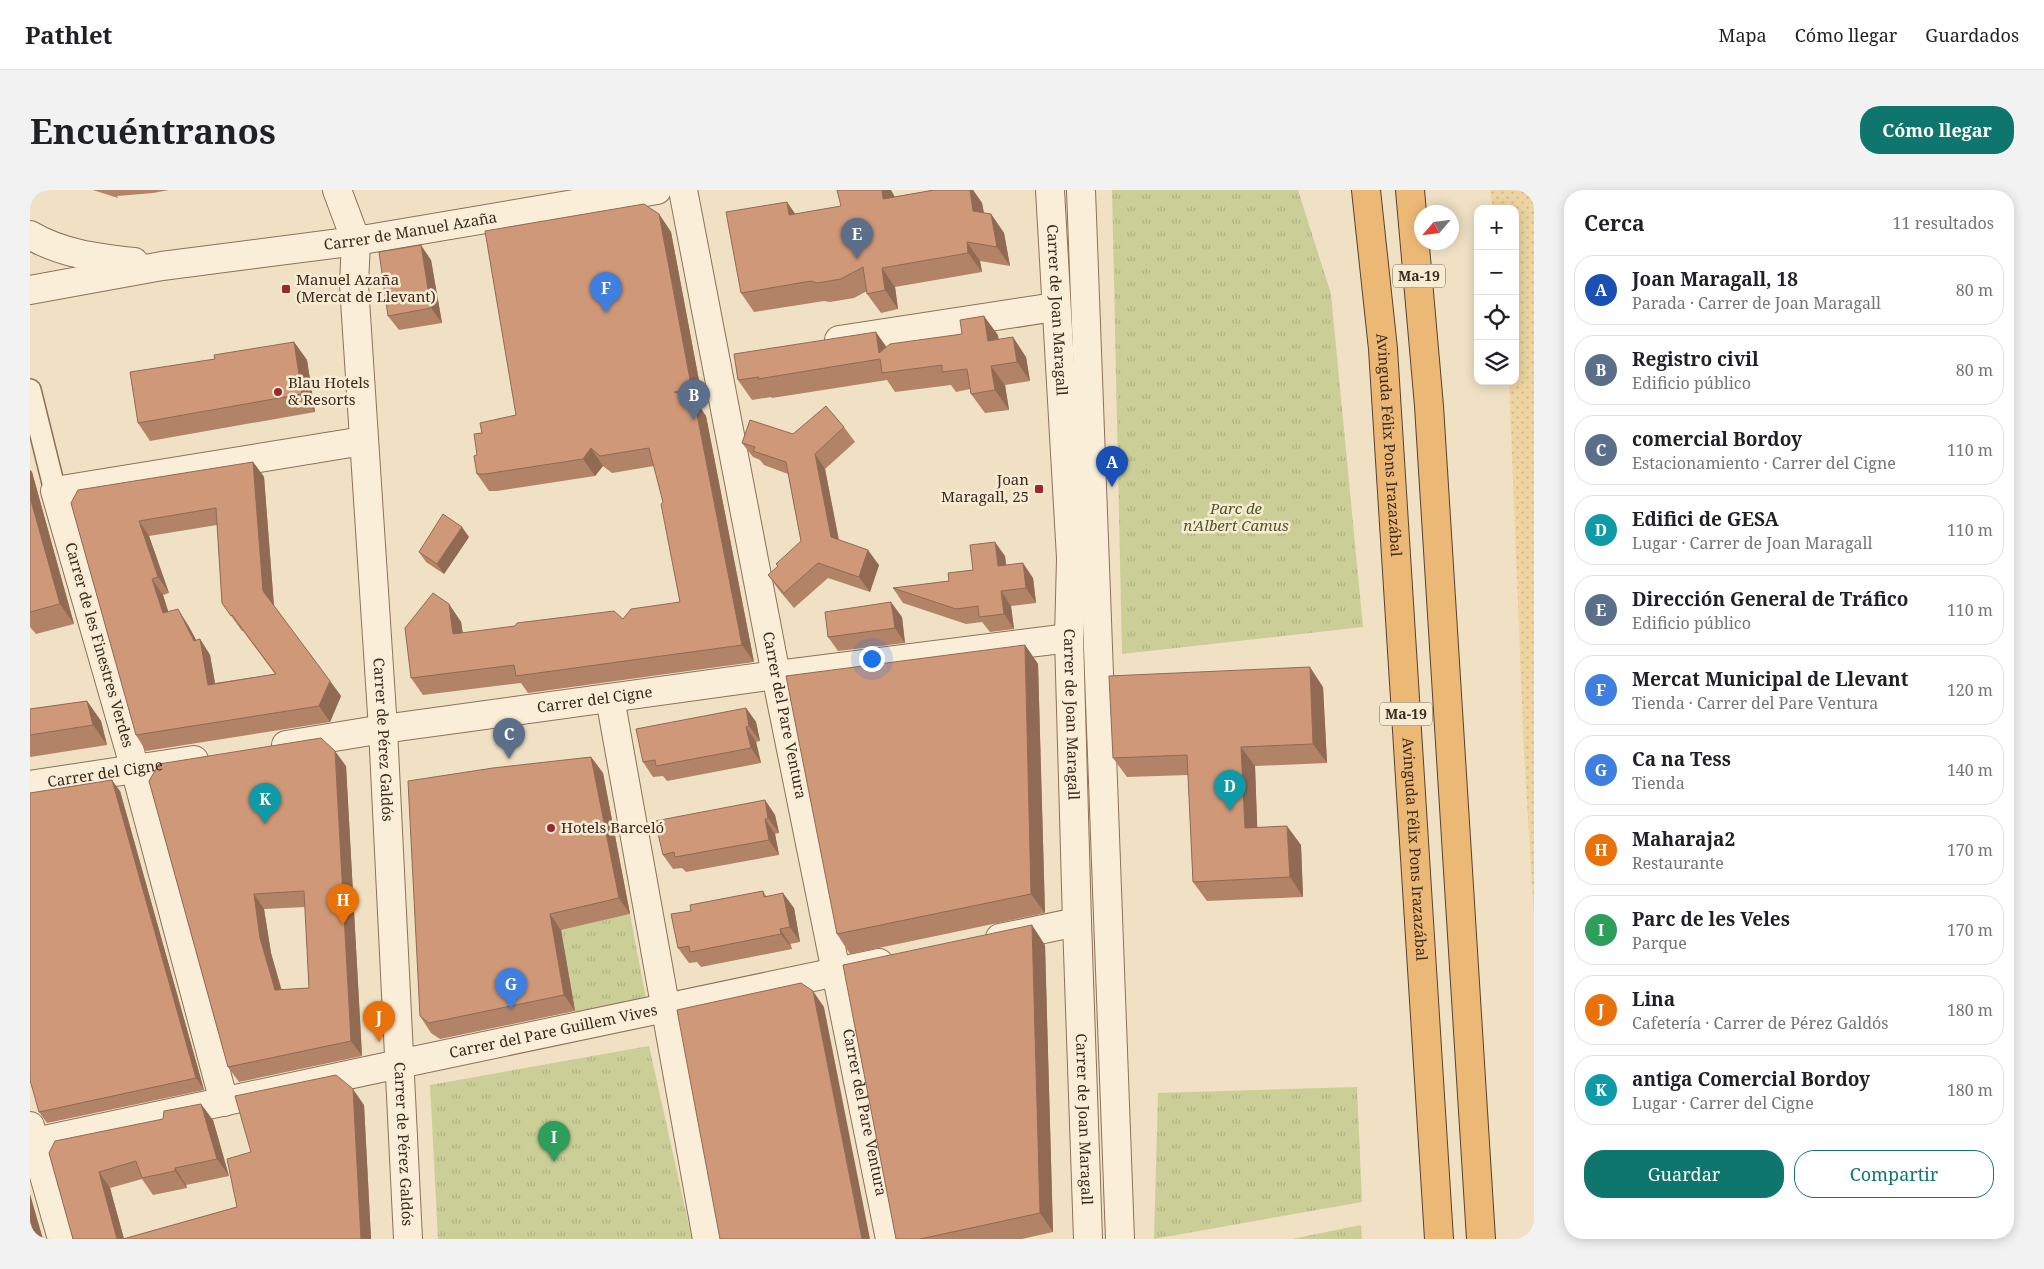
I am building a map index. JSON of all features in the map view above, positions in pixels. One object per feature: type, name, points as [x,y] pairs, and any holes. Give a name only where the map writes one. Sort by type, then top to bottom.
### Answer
[{"type":"highway","name":"Avinguda Félix Pons Irazazábal","points":[[1366,190],[1383,340],[1390,439],[1439,1239]]},
{"type":"highway","name":"Ma-19","points":[[1410,190],[1429,406],[1481,1239]]},
{"type":"street","points":[[337,190],[356,241]]},
{"type":"street","name":"Carrer de Manuel Azaña","points":[[30,290],[162,266],[356,241],[657,190]]},
{"type":"street","name":"Carrer del Pare Ventura","points":[[683,190],[726,357],[776,675],[890,1239]]},
{"type":"street","name":"Carrer de Joan Maragall","points":[[1050,190],[1070,558],[1069,638],[1076,922],[1088,1239]]},
{"type":"street","name":"Carrer de Joan Maragall","points":[[1081,190],[1120,1239]]},
{"type":"street","name":"Carrer de Manuel Azaña","points":[[30,236],[86,257],[162,266]]},
{"type":"street","name":"Carrer de Pérez Galdós","points":[[356,241],[354,285],[383,729],[408,1239]]},
{"type":"street","points":[[813,344],[1055,307]]},
{"type":"street","name":"Carrer de les Finestres Verdes","points":[[30,390],[55,491],[135,769],[224,1102]]},
{"type":"street","points":[[55,491],[363,441]]},
{"type":"street","name":"Carrer del Cigne","points":[[262,749],[383,729],[776,675],[1069,638]]},
{"type":"street","points":[[610,698],[707,1239]]},
{"type":"street","name":"Carrer del Cigne","points":[[30,785],[223,755]]},
{"type":"street","points":[[980,942],[1076,922]]},
{"type":"street","name":"Carrer del Pare Guillem Vives","points":[[32,1137],[224,1102],[903,958]]},
{"type":"street","points":[[32,1137],[62,1239]]},
{"type":"green space","name":"Parc de n'Albert Camus","points":[[1112,190],[1298,190],[1331,294],[1363,627],[1122,654]]},
{"type":"green space","points":[[630,914],[646,998],[575,1013],[561,930]]},
{"type":"green space","points":[[649,1046],[692,1239],[438,1239],[430,1085]]},
{"type":"green space","points":[[1357,1087],[1362,1202],[1154,1239],[1158,1093]]},
{"type":"green space","points":[[1361,1225],[1362,1239],[1292,1239]]},
{"type":"sand","points":[[1490,190],[1534,190],[1534,916],[1524,753],[1509,385],[1519,385],[1519,205],[1492,205]]},
{"type":"building","points":[[837,190],[882,190],[883,199],[934,190],[970,190],[973,211],[991,214],[997,247],[967,242],[968,253],[882,268],[885,290],[867,294],[863,267],[841,279],[817,283],[811,281],[741,293],[726,212],[787,202],[789,215],[841,206]]},
{"type":"building","points":[[644,204],[659,214],[692,390],[674,392],[694,399],[742,645],[516,676],[514,665],[411,678],[405,628],[433,593],[449,604],[453,634],[515,626],[517,623],[614,611],[623,619],[631,609],[680,602],[661,504],[663,502],[649,448],[600,456],[591,448],[583,459],[485,474],[477,474],[474,456],[477,455],[474,434],[482,433],[480,423],[516,415],[485,231]]},
{"type":"building","points":[[421,245],[431,308],[388,316],[379,252]]},
{"type":"building","points":[[984,316],[988,341],[1013,337],[1017,362],[991,366],[995,390],[971,394],[967,369],[942,372],[942,365],[882,373],[880,359],[758,379],[759,377],[738,380],[734,354],[876,332],[879,353],[890,344],[962,334],[960,320]]},
{"type":"building","points":[[294,342],[302,394],[138,423],[130,372],[215,359],[214,355]]},
{"type":"building","points":[[826,406],[844,427],[815,454],[831,537],[868,550],[859,577],[818,563],[784,593],[768,575],[778,566],[776,564],[801,541],[786,462],[753,451],[755,447],[742,443],[750,420],[793,434]]},
{"type":"building","points":[[253,462],[263,591],[330,681],[319,706],[136,735],[71,503],[78,490]],"holes":[[[216,508],[222,603],[276,674],[208,685],[200,639],[194,641],[178,609],[163,613],[152,579],[158,577],[139,521]]]},
{"type":"building","points":[[30,497],[60,604],[30,612]]},
{"type":"building","points":[[443,514],[462,527],[437,564],[419,552]]},
{"type":"building","points":[[995,542],[998,566],[1023,563],[1026,588],[1001,591],[1004,614],[979,617],[978,606],[956,609],[893,588],[949,581],[948,573],[973,570],[970,545]]},
{"type":"building","points":[[891,602],[895,628],[828,637],[825,612]]},
{"type":"building","points":[[1025,645],[1031,894],[837,934],[786,676]]},
{"type":"building","points":[[1310,667],[1313,744],[1241,747],[1245,828],[1287,826],[1290,877],[1193,882],[1187,755],[1113,758],[1109,676]]},
{"type":"building","points":[[87,701],[93,725],[30,735],[30,709]]},
{"type":"building","points":[[746,708],[749,726],[746,727],[751,748],[656,766],[655,760],[643,762],[636,729]]},
{"type":"building","points":[[321,738],[335,751],[351,1041],[228,1067],[149,781],[159,764]],"holes":[[[304,891],[309,988],[275,990],[260,938],[254,894]]]},
{"type":"building","points":[[591,757],[619,898],[550,914],[564,995],[429,1023],[420,1016],[408,781],[493,768]]},
{"type":"building","points":[[112,780],[196,1078],[39,1112],[30,1080],[30,793]]},
{"type":"building","points":[[765,800],[768,818],[765,819],[769,840],[675,857],[674,852],[663,855],[655,821]]},
{"type":"building","points":[[763,891],[764,897],[783,893],[790,927],[780,929],[781,934],[690,952],[689,946],[678,948],[671,914],[691,911],[690,905]]},
{"type":"building","points":[[1032,925],[1040,1213],[920,1239],[896,1239],[843,965]]},
{"type":"building","points":[[801,983],[813,991],[862,1239],[720,1239],[677,1010]]},
{"type":"building","points":[[336,1075],[353,1089],[361,1239],[123,1239],[237,1207],[227,1159],[251,1152],[235,1096]]},
{"type":"building","points":[[201,1104],[217,1159],[175,1168],[175,1171],[142,1178],[136,1161],[99,1172],[117,1239],[73,1239],[49,1153],[55,1141],[163,1119],[164,1111]]},
{"type":"building","points":[[30,1219],[36,1239],[30,1239]]},
{"type":"place","name":"Dirección General de Tráfico","points":[[857,259]]},
{"type":"place","name":"Manuel Azaña (Mercat de Llevant)","points":[[286,289]]},
{"type":"place","name":"Mercat Municipal de Llevant","points":[[606,313]]},
{"type":"place","name":"Blau Hotels & Resorts","points":[[278,392]]},
{"type":"place","name":"Registro civil","points":[[694,420]]},
{"type":"place","name":"Joan Maragall, 18","points":[[1112,487]]},
{"type":"place","name":"Joan Maragall, 25","points":[[1039,489]]},
{"type":"place","name":"comercial Bordoy","points":[[509,759]]},
{"type":"place","name":"Edifici de GESA","points":[[1230,811]]},
{"type":"place","name":"antiga Comercial Bordoy","points":[[265,824]]},
{"type":"place","name":"Hotels Barceló","points":[[551,828]]},
{"type":"place","name":"Maharaja2","points":[[343,925]]},
{"type":"place","name":"Ca na Tess","points":[[511,1009]]},
{"type":"place","name":"Lina","points":[[379,1042]]},
{"type":"place","name":"Parc de les Veles","points":[[554,1162]]}]
